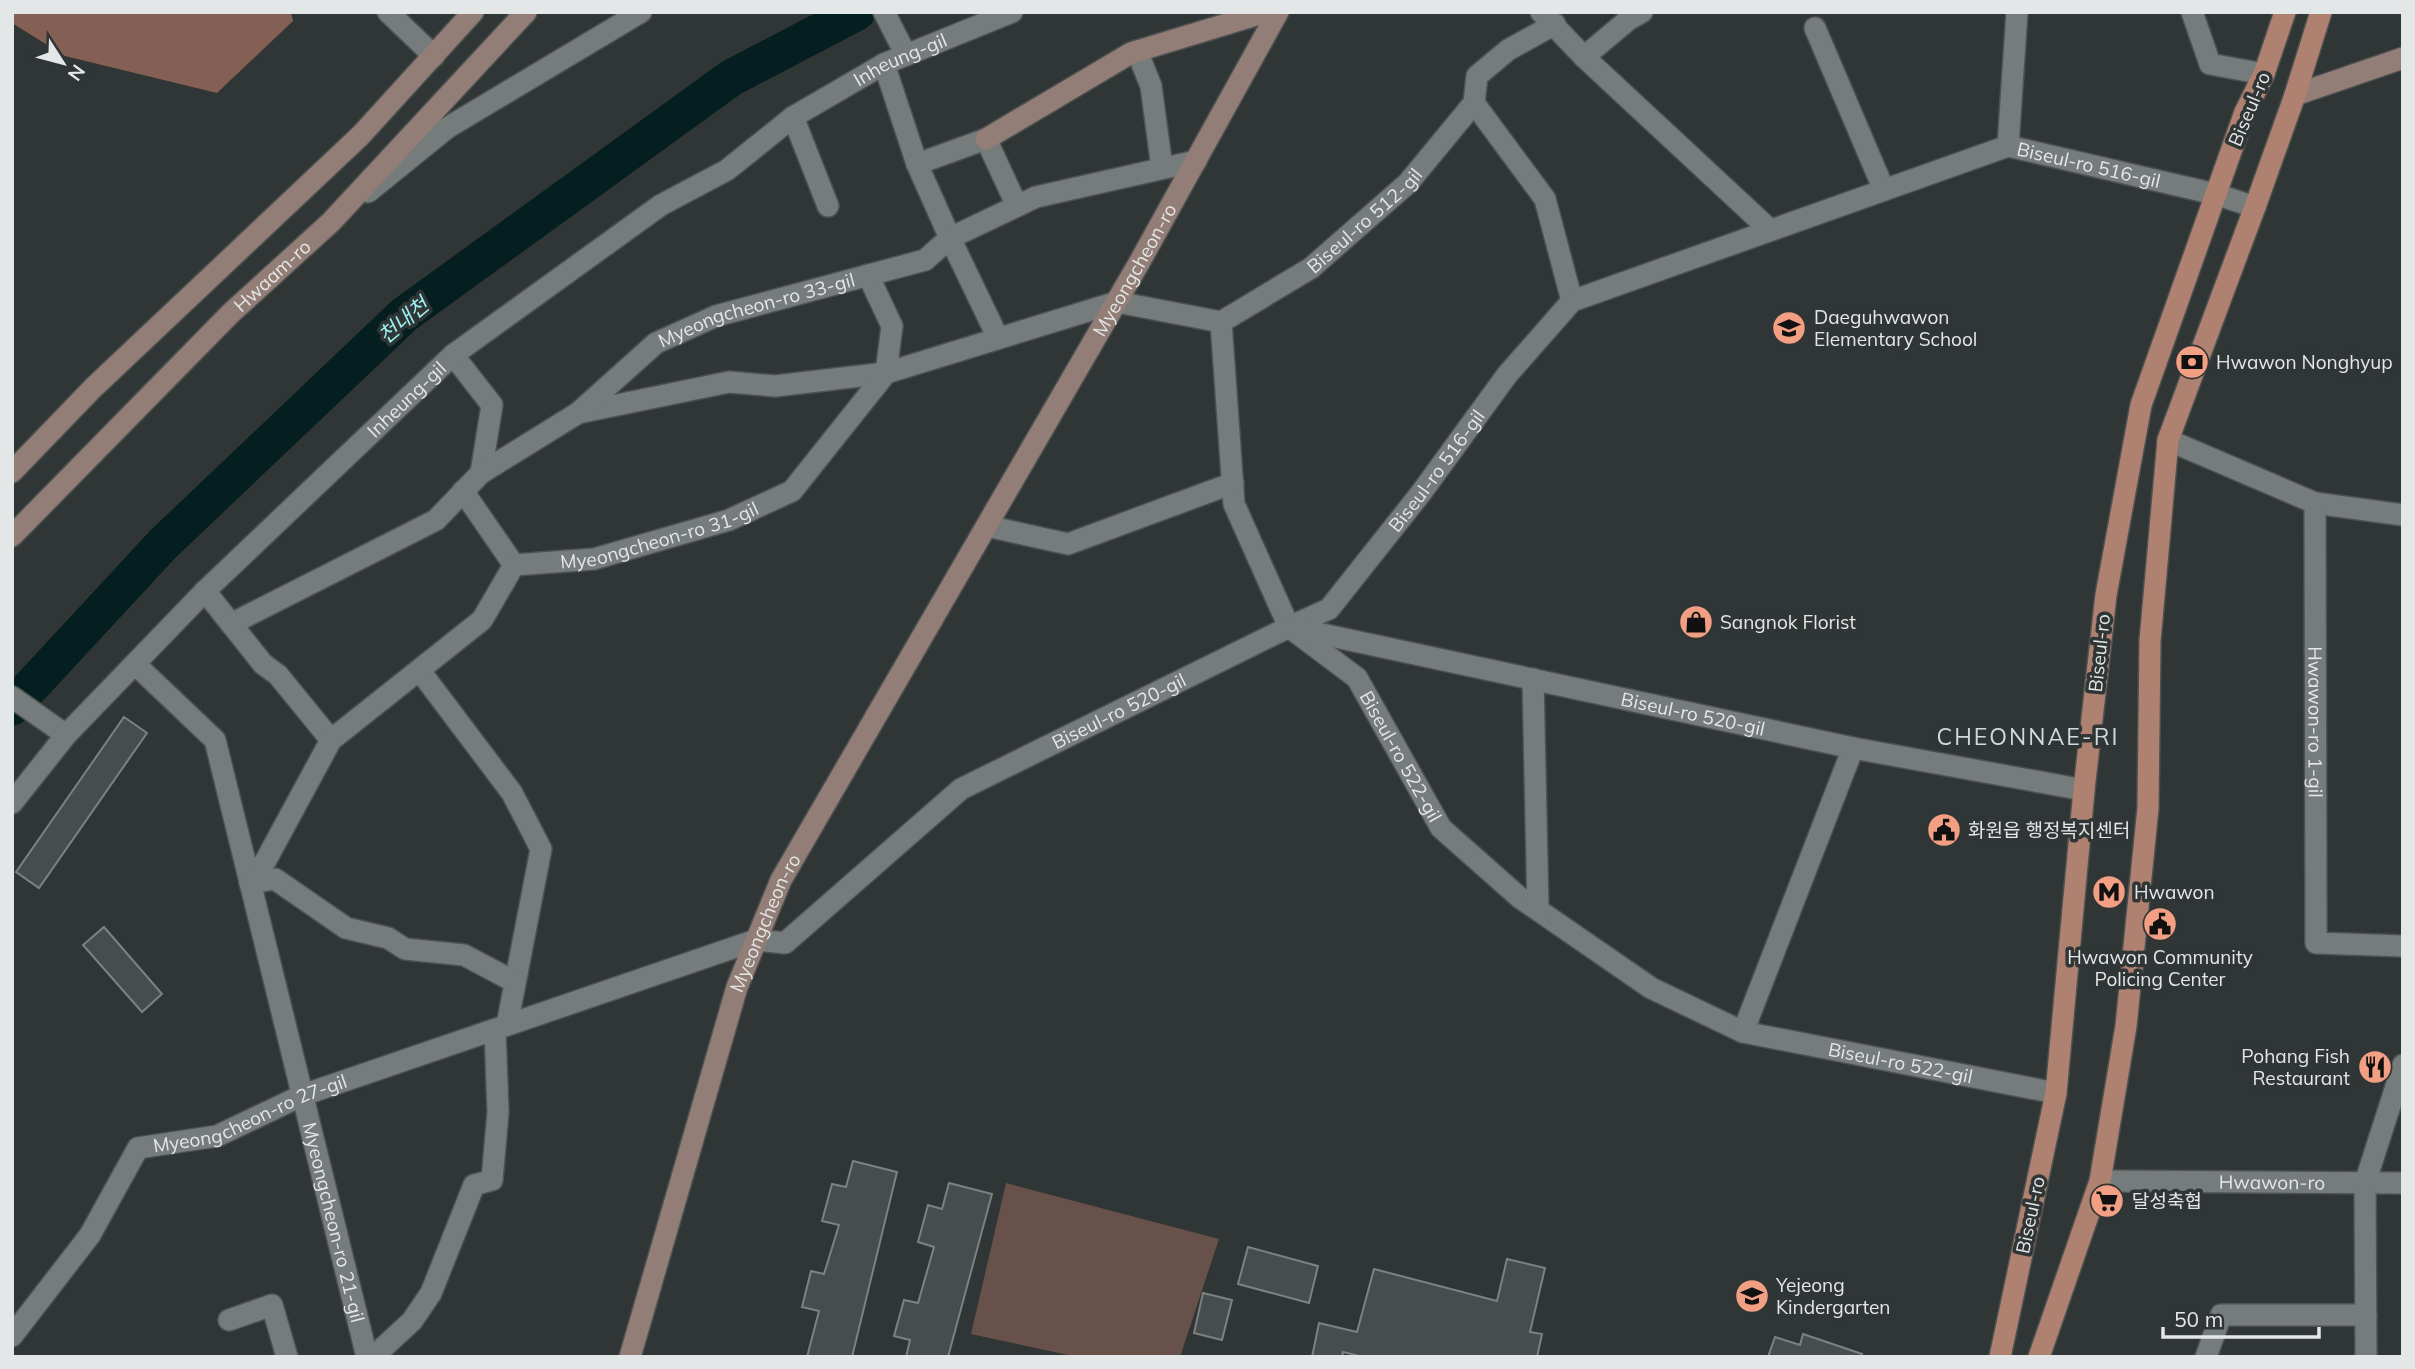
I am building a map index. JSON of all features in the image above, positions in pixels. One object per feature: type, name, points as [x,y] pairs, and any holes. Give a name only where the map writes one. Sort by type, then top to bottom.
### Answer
[{"type":"main road","name":"Biseul-ro","points":[[2000,1357],[2056,1093],[2084,790],[2106,595],[2141,405],[2245,112],[2264,74],[2285,12]]},
{"type":"main road","name":"Biseul-ro","points":[[2039,1357],[2100,1181],[2126,1026],[2148,807],[2150,641],[2168,440],[2255,207],[2321,12]]},
{"type":"street","points":[[388,12],[434,56]]},
{"type":"street","name":"Hwaam-ro","points":[[12,472],[20,452],[93,388],[361,135],[473,12]]},
{"type":"street","name":"Hwaam-ro","points":[[12,536],[231,313],[331,222],[526,12]]},
{"type":"street","points":[[331,222],[447,128],[641,12]]},
{"type":"street","points":[[884,12],[906,55]]},
{"type":"street","name":"Inheung-gil","points":[[12,803],[65,735],[205,592],[453,355],[661,205],[727,170],[793,117],[884,64],[1012,12]]},
{"type":"street","points":[[917,164],[986,139],[1137,51],[1266,12]]},
{"type":"street","name":"Myeongcheon-ro","points":[[630,1357],[737,988],[781,880],[1116,302],[1278,12]]},
{"type":"street","points":[[2008,146],[2017,12]]},
{"type":"street","points":[[2192,12],[2210,64],[2264,74]]},
{"type":"street","points":[[1584,57],[1630,15]]},
{"type":"street","name":"Biseul-ro 512-gil","points":[[1221,322],[1311,268],[1408,183],[1475,103],[1477,76],[1548,18],[1584,57],[1770,230]]},
{"type":"street","points":[[1815,28],[1884,190]]},
{"type":"street","points":[[1137,51],[1152,86],[1162,168]]},
{"type":"street","points":[[2295,95],[2403,58]]},
{"type":"street","points":[[884,64],[917,164],[998,338]]},
{"type":"street","points":[[1475,103],[1545,198],[1572,301]]},
{"type":"street","points":[[793,117],[828,206]]},
{"type":"street","points":[[986,139],[1017,206]]},
{"type":"street","name":"Biseul-ro 516-gil","points":[[1289,627],[1329,609],[1422,493],[1507,375],[1572,301],[2008,146],[2215,194],[2255,207]]},
{"type":"street","name":"Myeongcheon-ro 33-gil","points":[[231,624],[436,520],[481,473],[578,413],[656,343],[716,316],[925,260],[950,238],[1036,197],[1196,160]]},
{"type":"street","points":[[867,275],[892,326],[886,373],[1116,302],[1221,322]]},
{"type":"street","name":"Biseul-ro 522-gil","points":[[1221,322],[1234,504],[1289,627],[1357,678],[1441,828],[1519,897],[1651,988],[1743,1032],[2056,1093]]},
{"type":"street","points":[[453,355],[492,405],[481,473]]},
{"type":"street","name":"Myeongcheon-ro 33-gil","points":[[578,413],[729,382],[775,386],[886,373]]},
{"type":"street","name":"Myeongcheon-ro 31-gil","points":[[514,565],[594,559],[729,520],[792,491],[886,373]]},
{"type":"street","points":[[2168,440],[2315,503],[2403,515]]},
{"type":"street","points":[[987,526],[1068,544],[1233,483]]},
{"type":"street","points":[[250,883],[266,860],[331,740],[482,620],[514,565],[463,491]]},
{"type":"street","name":"Hwawon-ro 1-gil","points":[[2315,503],[2316,943],[2403,946]]},
{"type":"street","points":[[205,592],[331,740]]},
{"type":"street","name":"Biseul-ro 520-gil","points":[[756,940],[785,943],[961,789],[1289,627],[1853,748],[2084,790]]},
{"type":"street","name":"Myeongcheon-ro 21-gil","points":[[135,664],[215,740],[370,1357],[412,1321],[431,1293],[474,1185],[492,1180],[501,1028]]},
{"type":"street","points":[[421,671],[512,793],[541,849],[515,982],[501,1028]]},
{"type":"street","points":[[1533,679],[1538,910]]},
{"type":"street","points":[[12,696],[65,735]]},
{"type":"street","points":[[1743,1032],[1853,748]]},
{"type":"street","points":[[250,883],[275,879],[346,928],[388,938],[405,949],[464,955],[515,982]]},
{"type":"street","name":"Myeongcheon-ro 27-gil","points":[[12,1336],[90,1235],[138,1148],[217,1136],[303,1096],[756,940]]},
{"type":"street","points":[[2366,1357],[2365,1183],[2403,1065]]},
{"type":"street","name":"Hwawon-ro","points":[[2100,1181],[2403,1183]]},
{"type":"street","points":[[229,1320],[272,1305],[287,1357]]},
{"type":"street","points":[[2206,1357],[2221,1315],[2366,1315]]},
{"type":"shaded area","points":[[12,12],[291,12],[293,21],[217,93],[65,56],[12,23]]},
{"type":"shaded area","points":[[1006,1183],[1219,1239],[1180,1357],[1077,1357],[971,1334]]},
{"type":"building","points":[[124,717],[147,733],[39,888],[16,872]]},
{"type":"building","points":[[104,927],[162,994],[142,1012],[83,945]]},
{"type":"building","points":[[853,1161],[897,1172],[852,1357],[807,1357],[819,1311],[802,1307],[811,1271],[824,1274],[839,1225],[822,1221],[832,1184],[846,1187]]},
{"type":"building","points":[[949,1183],[992,1194],[948,1357],[906,1357],[910,1340],[894,1336],[904,1300],[918,1303],[934,1247],[918,1242],[928,1205],[942,1209]]},
{"type":"building","points":[[1248,1247],[1318,1266],[1309,1303],[1238,1284]]},
{"type":"building","points":[[1507,1259],[1545,1268],[1530,1332],[1542,1334],[1537,1357],[1363,1357],[1343,1352],[1342,1357],[1312,1357],[1319,1323],[1357,1332],[1374,1269],[1497,1301]]},
{"type":"building","points":[[1203,1293],[1232,1300],[1222,1340],[1194,1333]]},
{"type":"building","points":[[1803,1334],[1862,1354],[1861,1357],[1768,1357],[1775,1337],[1800,1345]]},
{"type":"waterway","name":"천내천","points":[[12,707],[163,544],[404,315],[731,78],[857,12]]},
{"type":"place","name":"Daeguhwawon Elementary School","points":[[1789,328]]},
{"type":"place","name":"Hwawon Nonghyup","points":[[2192,362]]},
{"type":"place","name":"Sangnok Florist","points":[[1696,622]]},
{"type":"place","name":"화원읍 행정복지센터","points":[[1944,830]]},
{"type":"place","name":"Hwawon","points":[[2109,892]]},
{"type":"place","name":"Hwawon Community Policing Center","points":[[2160,924]]},
{"type":"place","name":"Pohang Fish Restaurant","points":[[2375,1067]]},
{"type":"place","name":"달성축협","points":[[2107,1201]]},
{"type":"place","name":"Yejeong Kindergarten","points":[[1752,1296]]},
{"type":"district","name":"CHEONNAE-RI","points":[[2028,736]]}]
